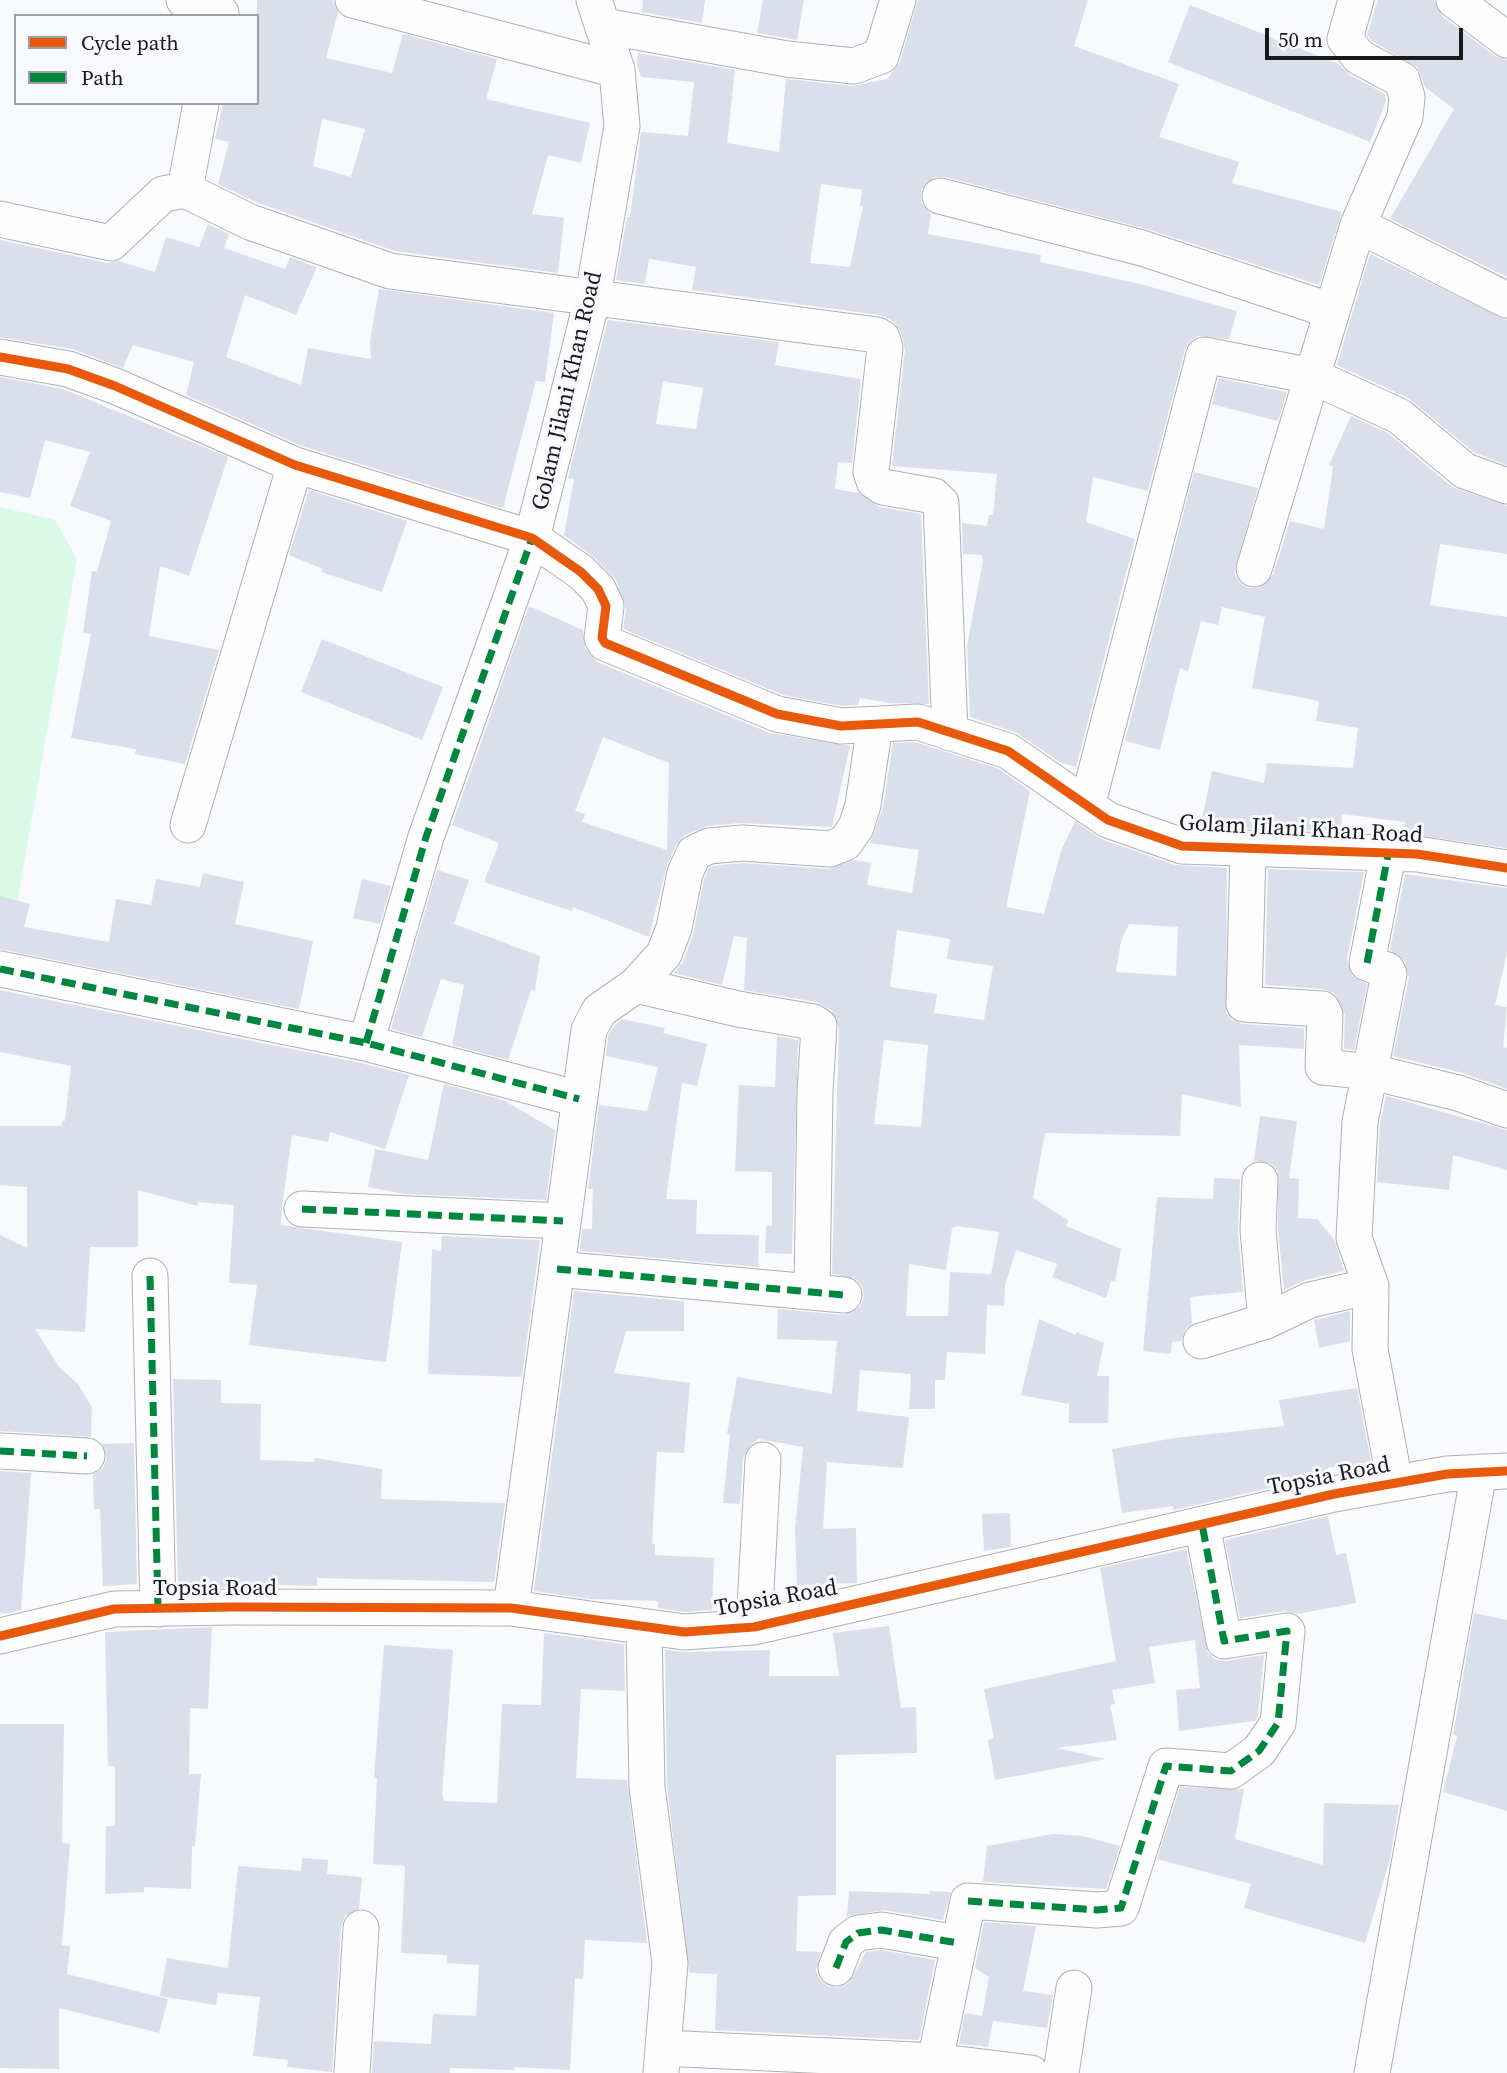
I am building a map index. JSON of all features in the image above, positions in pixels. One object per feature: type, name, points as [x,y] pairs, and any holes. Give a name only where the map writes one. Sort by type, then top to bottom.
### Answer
[{"type":"street","points":[[184,0],[222,10]]},
{"type":"street","points":[[353,0],[617,70]]},
{"type":"street","points":[[599,13],[787,59],[854,66],[881,57],[898,0]]},
{"type":"street","points":[[1254,569],[1358,225],[1405,117],[1407,97],[1402,80],[1359,57],[1345,39],[1356,0]]},
{"type":"street","points":[[1454,0],[1507,40]]},
{"type":"street","name":"Golam Jilani Khan Road","points":[[599,13],[617,70],[622,126],[593,296],[532,538],[581,572],[598,589],[606,606],[603,638],[605,643],[777,714],[841,726],[918,722],[1007,751],[1108,820],[1182,846],[1417,854],[1507,868]]},
{"type":"street","points":[[185,190],[201,105]]},
{"type":"street","points":[[0,219],[111,243],[163,194],[185,190],[250,222],[390,271],[868,332],[882,338],[885,348],[871,472],[874,481],[883,487],[934,496],[942,503],[950,733]]},
{"type":"street","points":[[940,196],[1142,248],[1332,311]]},
{"type":"street","points":[[1358,225],[1507,300]]},
{"type":"street","points":[[1087,806],[1204,355],[1312,376],[1399,416],[1465,471],[1507,486]]},
{"type":"street","points":[[0,357],[68,369],[115,386],[204,428],[295,465],[532,538],[426,837],[366,1043]]},
{"type":"street","points":[[188,825],[295,465]]},
{"type":"street","points":[[511,1608],[589,1030],[599,1012],[636,985],[664,954],[674,928],[685,873],[694,853],[709,846],[741,843],[830,849],[845,843],[856,827],[863,806],[875,725]]},
{"type":"street","points":[[1248,850],[1244,1004],[1322,1009],[1325,1015],[1323,1067],[1372,1072],[1458,1093],[1507,1110]]},
{"type":"street","points":[[1388,855],[1367,963],[1387,970],[1389,974],[1372,1072],[1360,1122],[1354,1238],[1371,1286],[1370,1349],[1395,1483]]},
{"type":"street","points":[[0,969],[366,1043],[579,1099]]},
{"type":"street","points":[[557,1269],[828,1293],[814,1091],[819,1026],[813,1021],[738,1009],[636,985]]},
{"type":"street","points":[[1260,1180],[1258,1230],[1266,1321]]},
{"type":"street","points":[[302,1209],[563,1221]]},
{"type":"street","points":[[150,1276],[158,1609]]},
{"type":"street","points":[[1201,1341],[1266,1321],[1310,1300],[1371,1286]]},
{"type":"street","points":[[0,1451],[87,1456]]},
{"type":"street","points":[[754,1627],[764,1460]]},
{"type":"street","points":[[1372,2073],[1493,1472]]},
{"type":"street","name":"Topsia Road","points":[[0,1636],[114,1609],[511,1608],[684,1632],[754,1627],[1202,1524],[1395,1483],[1493,1472]]},
{"type":"street","points":[[935,2061],[968,1901],[1097,1910],[1121,1908],[1166,1766],[1231,1771],[1259,1751],[1278,1723],[1287,1631],[1224,1641],[1202,1524]]},
{"type":"street","points":[[644,1628],[647,1787],[670,1963],[662,2060],[935,2061],[1031,2073]]},
{"type":"street","points":[[352,2073],[361,1928]]},
{"type":"street","points":[[836,1968],[846,1942],[858,1933],[881,1930],[958,1943]]},
{"type":"street","points":[[1061,2073],[1074,1988]]},
{"type":"green space","points":[[0,507],[55,520],[77,559],[15,915],[0,911]]},
{"type":"building","points":[[257,0],[333,0],[338,12],[326,58],[392,73],[403,34],[497,59],[486,99],[590,123],[581,163],[548,155],[532,214],[564,218],[558,273],[395,251],[258,203],[218,184],[229,142],[215,139],[223,105],[259,105]],"holes":[[[322,119],[365,129],[351,177],[313,166]]]},
{"type":"building","points":[[643,0],[705,0],[702,23],[642,12]]},
{"type":"building","points":[[763,0],[804,0],[797,40],[757,33]]},
{"type":"building","points":[[918,0],[1088,0],[1074,46],[1179,84],[1159,137],[1239,162],[1232,183],[1342,212],[1319,285],[1147,229],[945,177],[934,177],[921,190],[921,202],[931,214],[928,234],[1041,255],[1040,262],[1144,285],[1237,311],[1229,339],[1198,336],[1190,341],[1185,349],[1148,491],[1093,477],[1086,522],[1135,539],[1076,767],[1060,762],[1015,732],[970,717],[967,646],[983,561],[982,555],[963,554],[962,523],[987,526],[989,515],[993,515],[997,474],[892,466],[905,350],[901,332],[893,321],[880,315],[692,290],[696,267],[649,259],[645,284],[616,280],[627,217],[630,217],[641,132],[688,136],[694,82],[641,77],[637,65],[638,53],[735,70],[727,143],[779,152],[786,79],[853,86],[887,79],[900,62]],"holes":[[[821,184],[862,190],[860,206],[863,206],[850,267],[810,263]]]},
{"type":"building","points":[[1378,0],[1434,0],[1442,16],[1495,56],[1507,60],[1507,277],[1390,219],[1454,109],[1425,87],[1417,67],[1372,41],[1367,35]]},
{"type":"building","points":[[1190,5],[1339,64],[1350,75],[1385,94],[1386,101],[1370,142],[1168,62]]},
{"type":"building","points":[[208,224],[229,234],[224,248],[285,269],[290,257],[317,267],[296,315],[245,295],[226,357],[301,385],[308,348],[371,359],[370,341],[379,289],[554,313],[545,382],[536,381],[503,508],[302,446],[186,395],[194,362],[133,345],[123,368],[72,349],[0,337],[0,240],[107,263],[118,261],[155,272],[166,237],[199,247]]},
{"type":"building","points":[[1370,254],[1507,320],[1507,465],[1475,453],[1408,398],[1337,365]]},
{"type":"building","points":[[608,320],[779,342],[775,365],[861,379],[852,463],[838,462],[835,489],[859,493],[879,507],[921,514],[929,704],[890,703],[860,698],[858,705],[842,706],[783,695],[623,629],[626,608],[616,580],[595,558],[564,535],[574,479],[568,478]],"holes":[[[663,381],[703,388],[696,429],[656,424]]]},
{"type":"building","points":[[0,377],[63,389],[228,457],[189,576],[160,566],[149,636],[219,650],[185,764],[135,754],[136,749],[71,738],[91,634],[83,633],[92,571],[97,572],[111,521],[70,506],[90,452],[45,440],[30,498],[0,492]]},
{"type":"building","points":[[1219,378],[1287,392],[1278,421],[1212,404]]},
{"type":"building","points":[[1351,416],[1388,433],[1452,487],[1507,506],[1507,554],[1440,544],[1430,605],[1507,617],[1507,848],[1402,833],[1405,822],[1342,814],[1341,831],[1242,828],[1202,819],[1212,771],[1264,783],[1267,763],[1353,768],[1358,728],[1316,721],[1319,701],[1252,688],[1265,617],[1222,607],[1218,625],[1201,621],[1188,671],[1180,668],[1160,750],[1125,741],[1194,472],[1258,488],[1234,573],[1239,582],[1248,588],[1259,588],[1273,575],[1290,521],[1324,529],[1333,467],[1329,465]]},
{"type":"building","points":[[309,490],[407,521],[382,592],[321,572],[323,569],[289,555]]},
{"type":"building","points":[[529,606],[583,630],[585,648],[597,662],[770,733],[850,746],[832,827],[740,823],[707,826],[685,835],[676,845],[667,865],[649,937],[573,907],[572,911],[484,882],[499,843],[452,825]],"holes":[[[603,737],[669,763],[667,850],[582,822],[585,814],[575,811]]]},
{"type":"building","points":[[322,639],[443,687],[422,740],[301,692]]},
{"type":"building","points":[[915,742],[999,769],[1030,791],[1006,907],[1044,914],[1061,851],[1075,821],[1101,839],[1175,865],[1227,868],[1226,1013],[1242,1024],[1304,1028],[1304,1049],[1239,1045],[1241,1107],[1182,1094],[1180,1136],[1045,1133],[1033,1198],[1068,1220],[1066,1226],[1121,1249],[1115,1282],[1111,1281],[1106,1298],[1052,1277],[1057,1264],[1016,1250],[1005,1285],[1004,1306],[987,1305],[985,1354],[947,1352],[945,1380],[935,1380],[935,1409],[909,1409],[911,1374],[860,1370],[857,1411],[909,1417],[903,1468],[827,1462],[823,1529],[856,1528],[857,1583],[797,1585],[795,1529],[803,1447],[759,1439],[753,1442],[743,1458],[740,1504],[723,1503],[730,1434],[727,1434],[737,1377],[832,1394],[837,1341],[777,1339],[778,1309],[843,1315],[860,1307],[864,1297],[862,1287],[856,1279],[832,1274],[839,1027],[831,1010],[817,1002],[744,990],[747,938],[734,936],[722,985],[674,973],[683,962],[693,935],[704,879],[709,868],[714,866],[742,863],[829,869],[855,860],[871,863],[867,885],[912,893],[919,850],[870,843],[883,808],[893,743]],"holes":[[[1129,924],[1178,927],[1176,976],[1116,972],[1121,941]],[[897,930],[950,939],[947,959],[993,966],[984,1020],[934,1013],[937,994],[890,987]],[[884,1040],[928,1045],[921,1127],[874,1124]],[[957,1226],[999,1232],[991,1274],[950,1272],[948,1316],[906,1316],[909,1264],[946,1270],[952,1228]]]},
{"type":"building","points":[[1268,869],[1364,872],[1347,959],[1352,976],[1367,984],[1354,1050],[1344,1049],[1345,1015],[1334,993],[1323,989],[1265,985]]},
{"type":"building","points":[[437,870],[469,880],[454,924],[540,956],[535,991],[531,990],[508,1060],[452,1045],[464,985],[441,979],[422,1037],[391,1029]]},
{"type":"building","points":[[203,873],[244,882],[235,924],[313,941],[299,1009],[0,949],[0,896],[30,904],[24,927],[109,942],[116,899],[151,905],[156,879],[200,887]]},
{"type":"building","points":[[1405,874],[1507,888],[1507,952],[1495,1005],[1507,1007],[1503,1047],[1507,1048],[1507,1089],[1463,1073],[1393,1056],[1409,978],[1405,961],[1390,950]]},
{"type":"building","points":[[362,879],[391,886],[380,924],[353,918]]},
{"type":"building","points":[[0,990],[409,1075],[385,1149],[330,1132],[328,1142],[292,1135],[282,1207],[281,1225],[402,1242],[386,1362],[249,1345],[257,1285],[229,1283],[234,1205],[198,1202],[197,1206],[138,1190],[138,1247],[90,1247],[85,1332],[35,1329],[59,1367],[78,1384],[92,1407],[91,1437],[0,1431],[0,1235],[27,1248],[27,1187],[0,1185],[0,1126],[62,1126],[62,1121],[65,1121],[71,1066],[0,1052]]},
{"type":"building","points":[[622,1019],[665,1028],[663,1033],[707,1044],[697,1086],[682,1083],[666,1199],[697,1200],[696,1234],[759,1235],[758,1267],[580,1251],[582,1229],[592,1229],[593,1189],[588,1189],[599,1105],[647,1111],[658,1067],[606,1056],[608,1036]]},
{"type":"building","points":[[777,1036],[798,1040],[792,1254],[765,1253],[766,1226],[772,1226],[772,1172],[735,1171],[739,1085],[775,1087]]},
{"type":"building","points":[[444,1084],[503,1100],[555,1130],[546,1200],[404,1194],[368,1187],[375,1149],[428,1160]]},
{"type":"building","points":[[1386,1096],[1507,1130],[1507,1170],[1453,1155],[1449,1190],[1377,1182],[1380,1124]]},
{"type":"building","points":[[1260,1116],[1297,1121],[1289,1178],[1299,1179],[1298,1218],[1317,1219],[1334,1239],[1344,1271],[1305,1280],[1284,1290],[1278,1230],[1278,1171],[1270,1163],[1254,1161]]},
{"type":"building","points":[[1214,1178],[1240,1179],[1238,1232],[1243,1292],[1190,1297],[1192,1324],[1186,1328],[1181,1341],[1172,1342],[1171,1354],[1143,1351],[1157,1197],[1213,1199]]},
{"type":"building","points":[[442,1236],[540,1240],[522,1377],[428,1374],[432,1249],[441,1251]]},
{"type":"building","points":[[574,1291],[684,1301],[684,1331],[626,1331],[614,1373],[690,1383],[684,1453],[657,1452],[652,1544],[655,1544],[655,1555],[714,1558],[712,1610],[685,1612],[658,1608],[658,1601],[590,1599],[534,1591]]},
{"type":"building","points":[[1350,1311],[1350,1341],[1319,1348],[1314,1320]]},
{"type":"building","points":[[1039,1319],[1076,1335],[1076,1332],[1104,1343],[1097,1376],[1109,1376],[1108,1423],[1069,1423],[1069,1404],[1021,1395]]},
{"type":"building","points":[[173,1379],[221,1380],[221,1403],[261,1404],[260,1460],[314,1462],[315,1458],[382,1469],[381,1499],[505,1503],[494,1582],[317,1578],[317,1586],[256,1584],[256,1587],[178,1588]]},
{"type":"building","points":[[1357,1388],[1371,1462],[1328,1468],[1328,1471],[1320,1472],[1321,1476],[1174,1510],[1173,1506],[1122,1513],[1112,1449],[1175,1438],[1284,1426],[1279,1400]]},
{"type":"building","points":[[134,1443],[137,1584],[103,1586],[100,1509],[94,1509],[93,1475],[103,1468],[107,1458],[102,1444]]},
{"type":"building","points":[[0,1471],[31,1473],[21,1610],[6,1614],[0,1613]]},
{"type":"building","points":[[1010,1513],[1011,1547],[984,1551],[982,1514]]},
{"type":"building","points":[[1328,1516],[1336,1555],[1346,1553],[1356,1603],[1297,1614],[1284,1611],[1240,1618],[1225,1540]]},
{"type":"building","points":[[1186,1549],[1208,1653],[1216,1660],[1226,1661],[1264,1655],[1258,1716],[1255,1721],[1179,1731],[1176,1690],[1200,1688],[1195,1640],[1149,1647],[1155,1683],[1112,1690],[1115,1704],[1110,1705],[1117,1740],[1057,1748],[1106,1759],[995,1780],[988,1740],[994,1738],[984,1689],[1116,1661],[1100,1568]]},
{"type":"building","points":[[1474,1613],[1507,1620],[1507,1811],[1443,1792],[1457,1736],[1453,1735]]},
{"type":"building","points":[[889,1626],[901,1708],[916,1707],[917,1753],[836,1755],[836,1895],[798,1896],[796,1951],[821,1952],[816,1970],[820,1980],[828,1986],[838,1988],[849,1983],[866,1952],[881,1950],[935,1960],[919,2040],[715,2030],[717,1974],[689,1973],[667,1786],[665,1650],[770,1650],[769,1676],[839,1676],[833,1633]]},
{"type":"building","points":[[212,1627],[208,1709],[190,1708],[189,1774],[201,1774],[195,1846],[192,1846],[191,1889],[144,1887],[144,1892],[105,1894],[106,1826],[115,1826],[115,1766],[108,1766],[105,1632]]},
{"type":"building","points":[[544,1633],[624,1644],[625,1691],[581,1689],[576,1778],[627,1780],[647,1943],[585,1940],[583,1979],[575,1978],[570,2070],[515,2067],[514,2070],[450,2068],[450,2073],[372,2073],[374,2041],[431,2044],[433,2014],[476,2016],[479,1965],[447,1963],[447,1955],[401,1953],[405,1866],[373,1864],[377,1778],[374,1778],[384,1645],[453,1650],[442,1794],[444,1801],[497,1803],[502,1704],[541,1705]]},
{"type":"building","points":[[0,1724],[64,1724],[62,1843],[70,1844],[62,1945],[70,1946],[67,1974],[168,1999],[159,2033],[59,2008],[59,2069],[0,2068]]},
{"type":"building","points":[[1180,1787],[1244,1789],[1235,1839],[1323,1865],[1324,1803],[1399,1805],[1390,1859],[1365,1943],[1244,1908],[1251,1884],[1157,1859]]},
{"type":"building","points":[[1053,1834],[1083,1836],[1120,1846],[1106,1889],[983,1882],[987,1846]]},
{"type":"building","points":[[302,1858],[328,1860],[327,1874],[362,1877],[359,1909],[345,1916],[341,1927],[332,2072],[287,2067],[288,2060],[253,2056],[260,1997],[218,1993],[216,2005],[160,1996],[167,1958],[228,1968],[238,1866],[301,1871]]},
{"type":"building","points":[[849,1891],[930,1894],[930,1891],[951,1892],[943,1920],[884,1910],[847,1916]]},
{"type":"building","points":[[984,1922],[1036,1926],[1023,1991],[1053,1995],[1047,2028],[993,2021],[988,2047],[959,2044],[965,2013],[982,2016],[989,1977],[975,1968]]},
{"type":"marked path","points":[[366,1043],[426,837],[532,538]]},
{"type":"marked path","points":[[1367,963],[1388,855]]},
{"type":"marked path","points":[[0,969],[366,1043],[579,1099]]},
{"type":"marked path","points":[[302,1209],[563,1221]]},
{"type":"marked path","points":[[557,1269],[844,1295]]},
{"type":"marked path","points":[[150,1276],[158,1609]]},
{"type":"marked path","points":[[0,1451],[87,1456]]},
{"type":"marked path","points":[[968,1901],[1097,1910],[1121,1908],[1166,1766],[1231,1771],[1259,1751],[1278,1723],[1287,1631],[1224,1641],[1202,1524]]},
{"type":"marked path","points":[[836,1968],[846,1942],[858,1933],[881,1930],[958,1943]]},
{"type":"cycle path","points":[[0,357],[68,369],[115,386],[295,465],[532,538],[581,572],[598,589],[606,606],[602,638],[605,643],[777,714],[841,726],[918,722],[1008,751],[1108,820],[1182,846],[1417,854],[1507,868]]},
{"type":"cycle path","points":[[0,1636],[114,1609],[231,1607],[511,1608],[684,1632],[754,1627],[1334,1494],[1447,1474],[1507,1471]]}]
